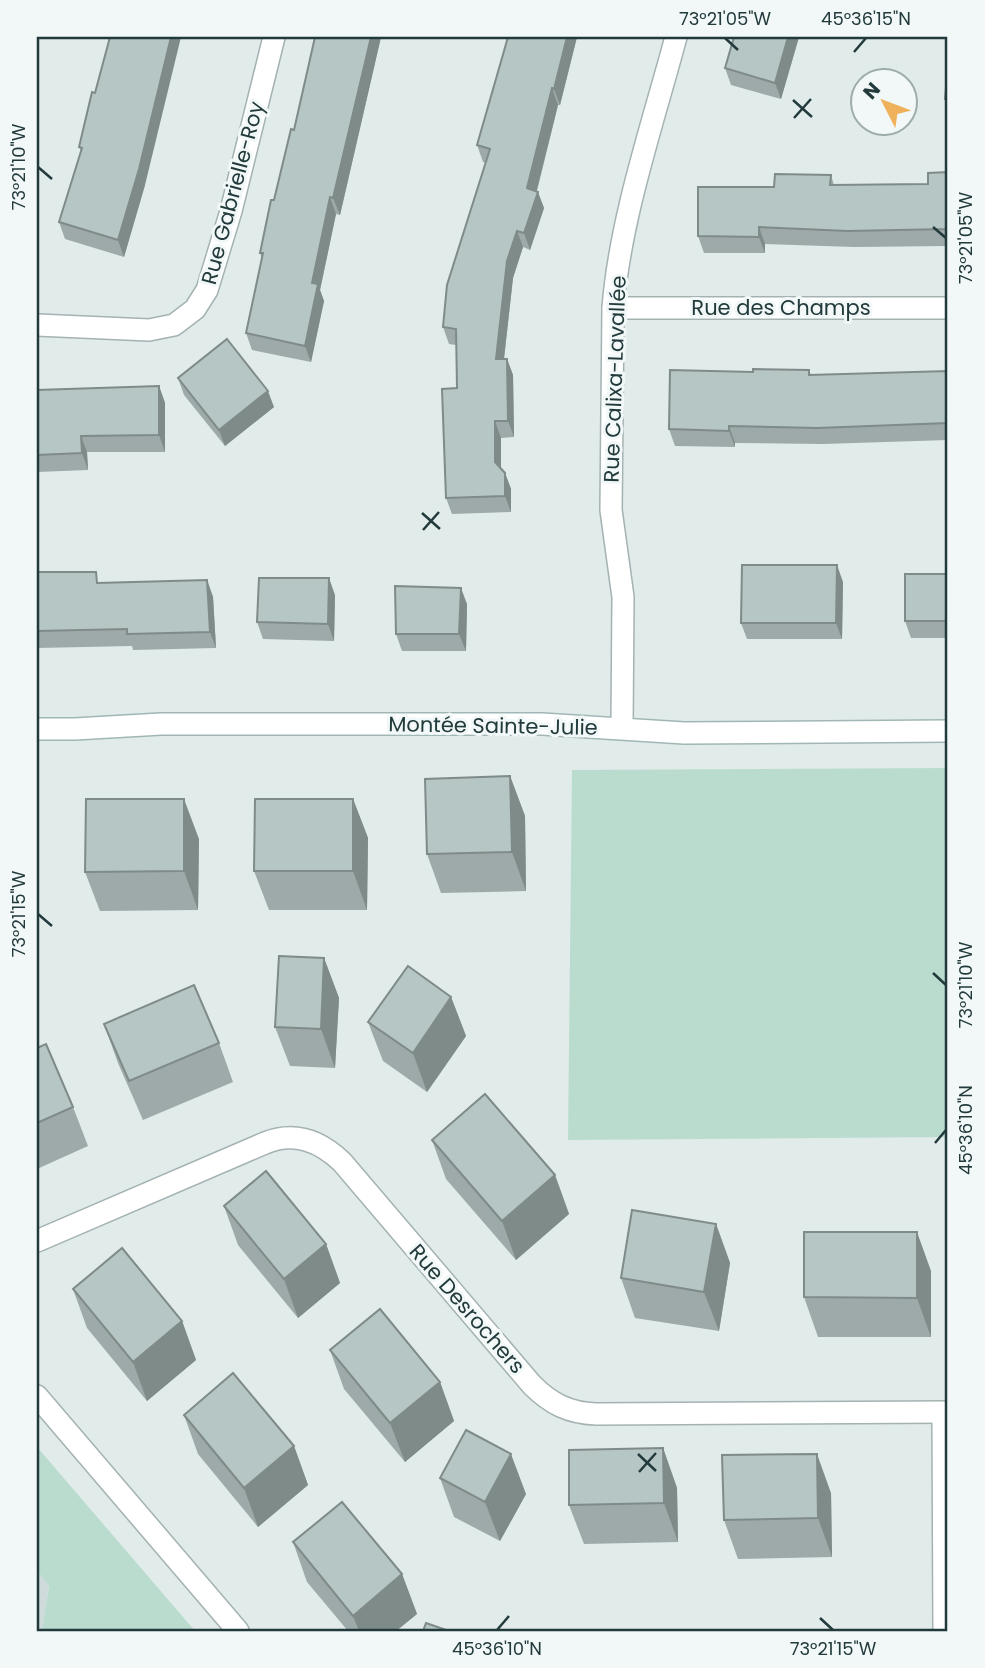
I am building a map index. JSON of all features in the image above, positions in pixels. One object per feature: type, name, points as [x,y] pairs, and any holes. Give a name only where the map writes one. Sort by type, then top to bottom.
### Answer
[{"type":"street","name":"Rue Gabrielle-Roy","points":[[37,325],[149,330],[174,325],[195,309],[207,290],[232,211],[274,37]]},
{"type":"street","name":"Rue Calixa-Lavallée","points":[[622,728],[623,597],[611,510],[613,308],[616,278],[636,188],[676,37]]},
{"type":"street","name":"Rue des Champs","points":[[613,308],[948,308]]},
{"type":"street","name":"Montée Sainte-Julie","points":[[37,729],[162,724],[560,724],[684,733],[948,731]]},
{"type":"street","name":"Rue Desrochers","points":[[37,1241],[265,1143],[286,1138],[302,1138],[318,1143],[337,1157],[532,1385],[544,1397],[567,1410],[596,1414],[946,1412]]},
{"type":"street","points":[[37,1396],[238,1631]]},
{"type":"street","points":[[944,1631],[946,1412]]},
{"type":"shaded area","points":[[37,1570],[49,1585],[42,1631],[37,1631]]},
{"type":"green space","points":[[948,768],[948,1137],[568,1140],[572,770]]},
{"type":"green space","points":[[37,1447],[195,1631],[42,1631],[49,1586],[37,1570]]},
{"type":"building","points":[[110,37],[171,37],[139,169],[118,240],[59,222],[82,148],[79,147],[92,92],[95,93]]},
{"type":"building","points":[[315,37],[371,37],[333,198],[330,197],[312,283],[318,284],[305,346],[246,333],[271,200],[274,200],[291,129],[294,130]]},
{"type":"building","points":[[508,37],[567,37],[527,188],[538,192],[524,233],[517,231],[507,261],[496,359],[507,359],[508,421],[495,421],[495,462],[505,473],[505,496],[446,498],[442,389],[457,388],[456,329],[443,327],[447,285],[490,149],[477,145]]},
{"type":"building","points":[[734,37],[788,37],[775,83],[725,68]]},
{"type":"building","points":[[948,65],[948,100],[945,99]]},
{"type":"building","points":[[948,172],[948,229],[848,231],[759,227],[759,237],[698,236],[698,187],[774,187],[775,174],[831,175],[830,185],[928,184],[928,173]]},
{"type":"building","points":[[227,339],[268,391],[219,430],[178,378]]},
{"type":"building","points":[[753,369],[809,370],[809,375],[948,371],[948,423],[817,428],[729,426],[729,431],[669,429],[670,370],[753,372]]},
{"type":"building","points":[[159,386],[159,435],[81,436],[82,453],[37,455],[37,390]]},
{"type":"building","points":[[742,565],[837,565],[836,623],[741,623]]},
{"type":"building","points":[[37,572],[96,572],[97,583],[207,580],[210,632],[127,634],[127,629],[37,631]]},
{"type":"building","points":[[905,574],[948,574],[948,621],[905,621]]},
{"type":"building","points":[[259,578],[329,578],[328,624],[257,622]]},
{"type":"building","points":[[395,586],[461,588],[459,634],[396,634]]},
{"type":"building","points":[[510,776],[512,852],[427,854],[425,779]]},
{"type":"building","points":[[86,799],[184,799],[184,871],[85,872]]},
{"type":"building","points":[[255,799],[353,799],[353,871],[254,871]]},
{"type":"building","points":[[279,956],[324,958],[321,1029],[275,1027]]},
{"type":"building","points":[[408,966],[451,997],[413,1053],[368,1022]]},
{"type":"building","points":[[194,985],[219,1043],[129,1081],[104,1024]]},
{"type":"building","points":[[46,1044],[73,1107],[37,1123],[37,1048]]},
{"type":"building","points":[[485,1094],[555,1175],[502,1221],[432,1140]]},
{"type":"building","points":[[266,1171],[326,1244],[284,1279],[224,1206]]},
{"type":"building","points":[[632,1210],[716,1224],[704,1292],[621,1278]]},
{"type":"building","points":[[804,1232],[917,1232],[917,1298],[804,1297]]},
{"type":"building","points":[[122,1248],[182,1321],[133,1362],[73,1289]]},
{"type":"building","points":[[380,1309],[440,1382],[390,1423],[330,1350]]},
{"type":"building","points":[[233,1373],[294,1446],[244,1488],[184,1415]]},
{"type":"building","points":[[466,1430],[511,1454],[485,1502],[440,1478]]},
{"type":"building","points":[[663,1448],[664,1503],[569,1505],[569,1450]]},
{"type":"building","points":[[817,1454],[818,1518],[724,1520],[722,1455]]},
{"type":"building","points":[[342,1502],[402,1574],[353,1616],[293,1542]]},
{"type":"building","points":[[426,1623],[449,1631],[423,1631]]}]
